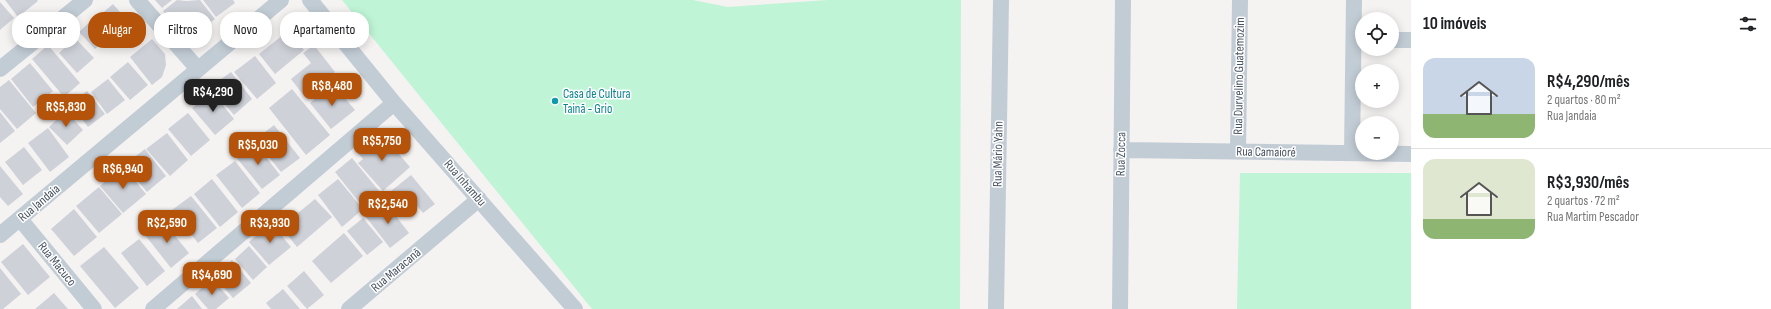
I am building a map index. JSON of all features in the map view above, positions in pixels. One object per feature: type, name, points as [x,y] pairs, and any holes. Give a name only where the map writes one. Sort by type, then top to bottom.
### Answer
[{"type":"street","points":[[0,69],[85,0]]},
{"type":"street","points":[[137,0],[198,69]]},
{"type":"street","name":"Rua Jandaia","points":[[0,235],[281,0]]},
{"type":"street","name":"Rua Inhambu","points":[[310,0],[394,103],[575,309]]},
{"type":"street","name":"Rua Mário Yahn","points":[[996,309],[1001,0]]},
{"type":"street","name":"Rua Zocca","points":[[1120,309],[1123,0]]},
{"type":"street","name":"Rua Durvelino Guatemozim","points":[[1238,152],[1240,0]]},
{"type":"street","points":[[1354,0],[1355,12]]},
{"type":"street","points":[[1399,40],[1411,40]]},
{"type":"street","points":[[1352,153],[1357,56]]},
{"type":"street","points":[[153,309],[394,103]]},
{"type":"street","name":"Rua Camaioré","points":[[1121,150],[1411,154]]},
{"type":"street","name":"Rua Maracanã","points":[[349,309],[479,199]]},
{"type":"street","name":"Rua Macuco","points":[[20,219],[94,309]]},
{"type":"green space","points":[[342,0],[693,0],[728,7],[828,0],[961,0],[960,309],[592,309],[369,33],[369,12],[352,12]]},
{"type":"green space","points":[[1240,173],[1411,173],[1411,309],[1237,309]]},
{"type":"building","points":[[5,0],[38,1],[24,12],[14,12]]},
{"type":"building","points":[[155,0],[172,0],[162,8]]},
{"type":"building","points":[[177,0],[200,0],[209,12],[164,12],[163,11]]},
{"type":"building","points":[[203,0],[233,0],[235,3],[223,12],[220,12],[220,14],[216,17]]},
{"type":"building","points":[[0,2],[12,16],[12,20],[0,30]]},
{"type":"building","points":[[113,4],[120,12],[104,12]]},
{"type":"building","points":[[88,24],[88,42],[80,33],[80,31]]},
{"type":"building","points":[[280,37],[280,48],[302,48],[304,50],[275,74],[259,54],[267,48],[272,48],[272,44]]},
{"type":"building","points":[[152,39],[154,41],[154,48],[160,48],[165,54],[166,65],[162,77],[152,85],[130,57],[141,48],[146,48],[146,44]]},
{"type":"building","points":[[80,43],[94,58],[77,73],[59,53],[64,48],[80,48]]},
{"type":"building","points":[[45,48],[51,48],[80,83],[64,97],[32,59]]},
{"type":"building","points":[[310,48],[316,48],[335,72],[304,96],[291,79],[311,63],[303,53]]},
{"type":"building","points":[[255,56],[276,83],[257,99],[234,72]]},
{"type":"building","points":[[128,62],[148,85],[130,100],[110,77]]},
{"type":"building","points":[[30,63],[53,91],[33,107],[11,79]]},
{"type":"building","points":[[231,72],[252,99],[234,115],[210,87]]},
{"type":"building","points":[[108,79],[125,100],[107,114],[91,92]]},
{"type":"building","points":[[9,80],[36,113],[17,129],[0,109],[0,87]]},
{"type":"building","points":[[333,84],[355,110],[331,129],[310,103]]},
{"type":"building","points":[[292,89],[330,135],[306,155],[269,108]]},
{"type":"building","points":[[87,91],[105,114],[88,127],[70,104]]},
{"type":"building","points":[[212,92],[234,119],[215,135],[192,108]]},
{"type":"building","points":[[66,111],[83,130],[67,145],[49,127]]},
{"type":"building","points":[[0,112],[15,131],[0,143]]},
{"type":"building","points":[[188,113],[210,140],[191,156],[168,129]]},
{"type":"building","points":[[274,125],[300,158],[281,172],[255,140]]},
{"type":"building","points":[[48,128],[69,157],[50,172],[28,143]]},
{"type":"building","points":[[380,132],[410,167],[383,191],[358,163],[363,159],[357,152]]},
{"type":"building","points":[[167,133],[188,160],[170,176],[146,149]]},
{"type":"building","points":[[254,142],[280,175],[262,189],[236,157]]},
{"type":"building","points":[[24,147],[42,170],[23,185],[5,162]]},
{"type":"building","points":[[145,149],[166,176],[147,192],[124,165]]},
{"type":"building","points":[[352,158],[380,192],[362,206],[335,172]]},
{"type":"building","points":[[235,161],[260,193],[242,208],[216,175]]},
{"type":"building","points":[[0,166],[23,194],[8,206],[0,197]]},
{"type":"building","points":[[123,166],[146,194],[123,213],[100,186]]},
{"type":"building","points":[[411,175],[435,204],[423,213],[414,202],[398,214],[385,196]]},
{"type":"building","points":[[212,179],[238,212],[220,227],[194,194]]},
{"type":"building","points":[[338,179],[363,209],[342,227],[318,195]]},
{"type":"building","points":[[99,187],[122,214],[99,233],[76,206]]},
{"type":"building","points":[[191,196],[217,228],[198,243],[172,210]]},
{"type":"building","points":[[315,199],[332,217],[297,247],[281,227]]},
{"type":"building","points":[[385,202],[409,233],[390,248],[366,217]]},
{"type":"building","points":[[74,209],[97,237],[74,256],[51,229]]},
{"type":"building","points":[[363,218],[383,242],[367,255],[347,231]]},
{"type":"building","points":[[163,221],[189,253],[171,268],[145,235]]},
{"type":"building","points":[[271,223],[291,247],[269,265],[249,242]]},
{"type":"building","points":[[344,233],[363,256],[331,283],[312,261]]},
{"type":"building","points":[[139,239],[165,271],[147,286],[121,253]]},
{"type":"building","points":[[23,244],[50,277],[28,295],[1,262]]},
{"type":"building","points":[[249,246],[267,267],[253,280],[235,259]]},
{"type":"building","points":[[104,247],[139,288],[115,308],[80,266]]},
{"type":"building","points":[[232,260],[251,283],[233,298],[214,276]]},
{"type":"building","points":[[0,268],[21,294],[3,309],[0,309]]},
{"type":"building","points":[[304,271],[324,295],[307,309],[287,286]]},
{"type":"building","points":[[212,279],[229,298],[216,309],[208,309],[195,294]]},
{"type":"building","points":[[283,289],[300,309],[271,309],[266,303]]},
{"type":"building","points":[[54,293],[68,309],[35,309]]},
{"type":"building","points":[[192,296],[202,309],[177,309]]},
{"type":"place","name":"Casa de Cultura Tainã - Grio","points":[[555,101]]}]
